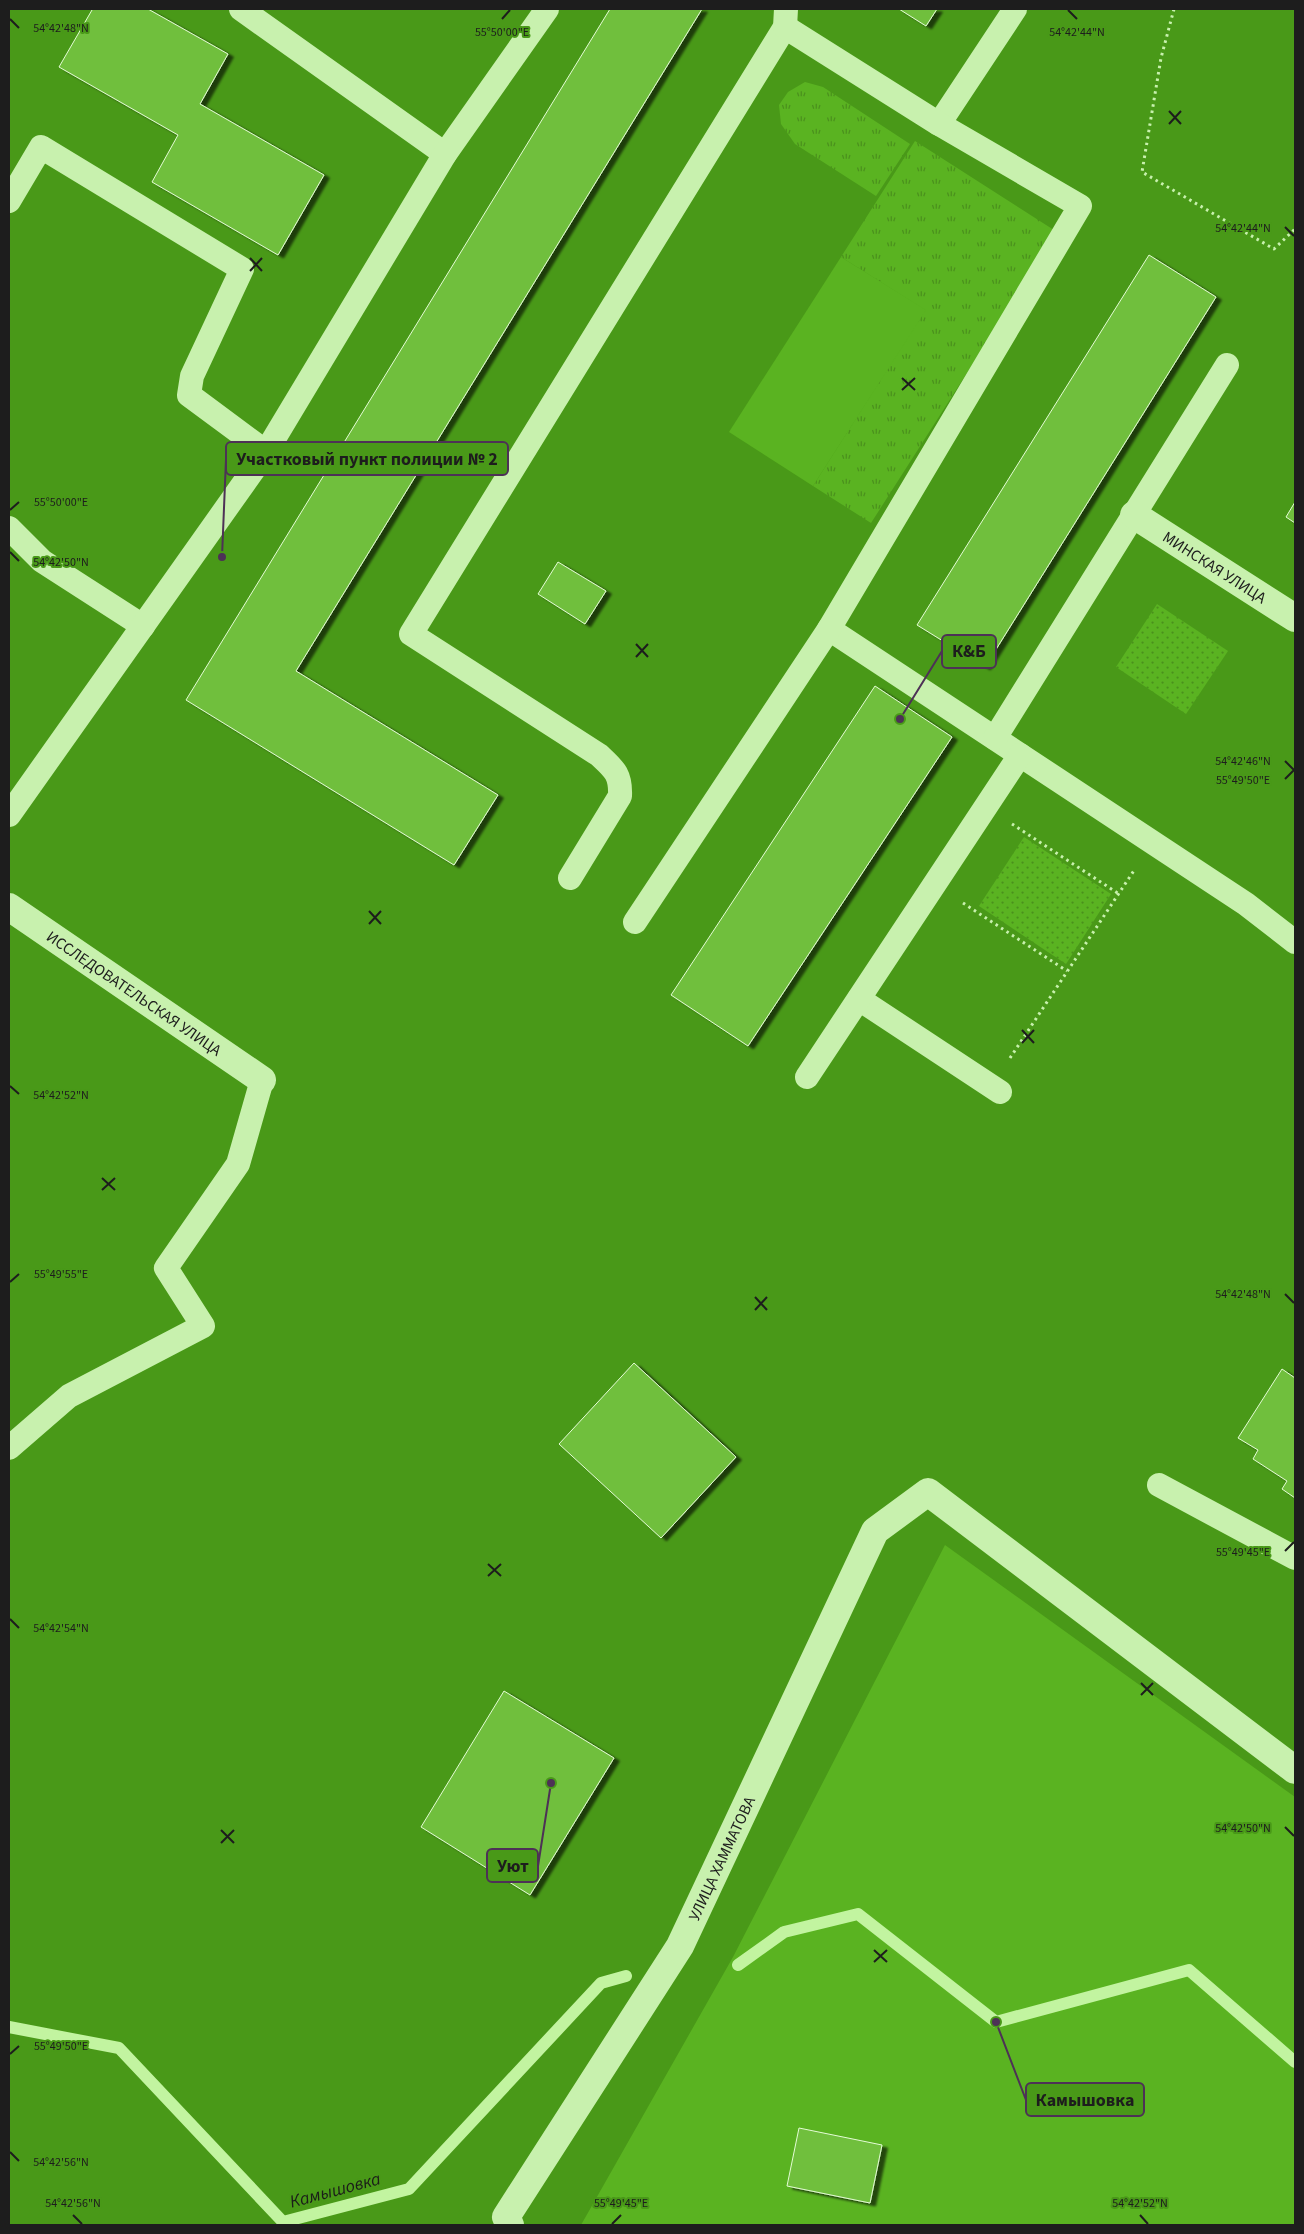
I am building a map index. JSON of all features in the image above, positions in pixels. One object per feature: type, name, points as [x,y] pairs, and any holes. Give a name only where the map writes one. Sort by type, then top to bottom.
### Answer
[{"type":"street","name":"МИНСКАЯ УЛИЦА","points":[[1134,515],[1295,618]]},
{"type":"street","name":"ИССЛЕДОВАТЕЛЬСКАЯ УЛИЦА","points":[[9,907],[262,1080]]},
{"type":"street","name":"УЛИЦА ХАММАТОВА","points":[[510,2225],[506,2217],[680,1946],[875,1531],[928,1492],[1295,1770]]},
{"type":"lane","points":[[242,9],[445,154]]},
{"type":"lane","points":[[12,804],[143,626],[266,452],[445,154],[547,9]]},
{"type":"lane","points":[[939,124],[1015,9]]},
{"type":"lane","points":[[570,878],[620,796],[620,786],[616,771],[599,755],[411,634],[786,18],[939,124],[1080,206],[829,629],[635,922]]},
{"type":"lane","points":[[9,201],[40,147],[242,269],[192,376],[189,396],[266,452]]},
{"type":"lane","points":[[995,738],[1227,365]]},
{"type":"lane","points":[[9,528],[42,561],[143,626]]},
{"type":"lane","points":[[829,629],[1246,904],[1295,942]]},
{"type":"lane","points":[[807,1077],[1020,755]]},
{"type":"lane","points":[[859,999],[996,1089]]},
{"type":"lane","points":[[9,1448],[69,1396],[203,1326],[166,1268],[238,1164],[262,1080]]},
{"type":"lane","points":[[1159,1485],[1295,1558]]},
{"type":"path","points":[[1174,9],[1161,58],[1142,172],[1274,250],[1295,229]]},
{"type":"path","points":[[985,807],[1118,894]]},
{"type":"path","points":[[996,1089],[1067,971],[1152,843]]},
{"type":"path","points":[[935,884],[1067,971]]},
{"type":"green space","points":[[805,82],[823,87],[910,144],[876,196],[795,144],[781,124],[779,105],[788,92]]},
{"type":"green space","points":[[915,141],[1057,232],[871,523],[813,486],[925,310],[841,257]]},
{"type":"green space","points":[[841,257],[926,310],[813,486],[729,432]]},
{"type":"green space","points":[[1157,604],[1228,651],[1186,714],[1116,667]]},
{"type":"green space","points":[[1024,837],[1111,894],[1066,964],[979,906]]},
{"type":"green space","points":[[945,1545],[1295,1797],[1295,2225],[581,2225],[733,1957]]},
{"type":"building","points":[[91,9],[148,9],[228,54],[200,104],[324,175],[278,255],[152,182],[178,135],[59,67]]},
{"type":"building","points":[[610,9],[702,9],[296,671],[498,795],[454,865],[186,700]]},
{"type":"building","points":[[899,9],[937,9],[926,26]]},
{"type":"building","points":[[1149,255],[1216,297],[985,667],[917,625]]},
{"type":"building","points":[[1295,502],[1295,523],[1286,517]]},
{"type":"building","points":[[558,562],[606,591],[585,624],[538,594]]},
{"type":"building","points":[[875,686],[952,737],[748,1046],[671,995]]},
{"type":"building","points":[[634,1363],[736,1457],[661,1538],[559,1444]]},
{"type":"building","points":[[1282,1369],[1295,1378],[1295,1498],[1282,1489],[1287,1481],[1253,1459],[1258,1450],[1238,1438]]},
{"type":"building","points":[[504,1691],[614,1758],[530,1895],[421,1827]]},
{"type":"building","points":[[799,2128],[882,2145],[870,2203],[787,2186]]},
{"type":"waterway","name":"Камышовка","points":[[738,1965],[784,1932],[858,1914],[996,2022],[1189,1970],[1295,2062]]},
{"type":"waterway","name":"Камышовка","points":[[9,2027],[119,2048],[283,2222],[409,2189],[601,1983],[626,1976]]},
{"type":"place","name":"Участковый пункт полиции № 2","points":[[222,557]]},
{"type":"place","name":"К&Б","points":[[900,719]]},
{"type":"place","name":"Уют","points":[[551,1783]]},
{"type":"place","name":"Камышовка","points":[[996,2022]]}]
